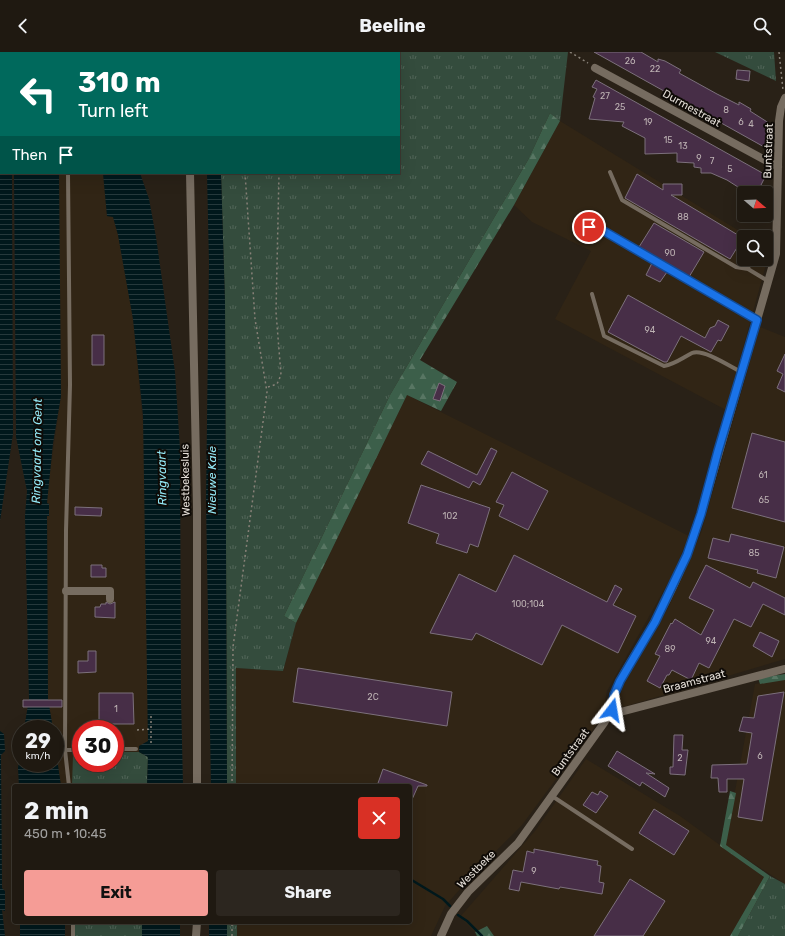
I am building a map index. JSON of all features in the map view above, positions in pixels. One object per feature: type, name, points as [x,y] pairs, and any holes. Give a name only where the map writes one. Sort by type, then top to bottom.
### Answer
[{"type":"street","name":"Durmestraat","points":[[595,68],[778,166]]},
{"type":"street","name":"Buntstraat","points":[[533,822],[609,715],[620,681],[655,622],[687,555],[701,514],[777,246],[779,121],[781,107],[785,98]]},
{"type":"street","name":"Westbekesluis","points":[[190,174],[197,508],[197,784]]},
{"type":"street","points":[[103,582],[104,591]]},
{"type":"street","points":[[66,591],[110,591],[110,599]]},
{"type":"street","name":"Braamstraat","points":[[609,715],[784,669]]},
{"type":"street","name":"Westbeke","points":[[441,936],[451,914],[468,892],[518,843],[533,822]]},
{"type":"street","points":[[196,936],[197,924]]},
{"type":"lane","points":[[610,172],[622,200],[736,267],[748,269],[768,282]]},
{"type":"lane","points":[[68,174],[70,385],[65,750],[69,784]]},
{"type":"lane","points":[[589,227],[602,230],[757,320]]},
{"type":"lane","points":[[592,294],[604,336],[664,366],[675,364],[694,352],[705,353],[742,372]]},
{"type":"lane","points":[[124,749],[136,749]]},
{"type":"lane","points":[[65,750],[72,750]]},
{"type":"lane","points":[[552,796],[632,849]]},
{"type":"lane","points":[[72,924],[73,936]]},
{"type":"path","points":[[570,52],[595,68]]},
{"type":"path","points":[[779,52],[785,94]]},
{"type":"path","points":[[232,784],[233,647],[267,388],[255,320],[245,174]]},
{"type":"path","points":[[267,388],[277,384],[280,375],[276,312],[279,174]]},
{"type":"path","points":[[151,716],[151,744]]},
{"type":"path","points":[[137,730],[151,730]]},
{"type":"path","points":[[232,924],[232,936]]},
{"type":"shaded area","points":[[560,121],[738,230],[737,266],[766,266],[726,410],[555,319],[591,251],[532,222],[514,205]]},
{"type":"shaded area","points":[[59,174],[103,174],[107,216],[113,217],[118,235],[133,319],[145,444],[148,742],[139,746],[147,784],[61,784],[59,772],[64,772],[64,720],[52,720],[48,699],[47,492],[61,396]]},
{"type":"shaded area","points":[[760,327],[785,337],[785,659],[623,707],[620,705],[618,700],[623,686],[668,608],[701,533]]},
{"type":"shaded area","points":[[407,395],[689,536],[673,574],[607,691],[602,717],[522,825],[479,868],[445,906],[431,936],[237,936],[237,924],[412,924],[412,784],[236,784],[236,668],[283,671],[296,623]]},
{"type":"shaded area","points":[[785,680],[785,884],[725,845],[755,684]]},
{"type":"shaded area","points":[[586,759],[680,816],[764,877],[730,936],[494,936],[487,926],[475,932],[460,917],[535,831]]},
{"type":"green space","points":[[400,52],[568,52],[560,121],[550,113],[528,160],[390,395],[284,616],[296,623],[283,671],[236,668],[236,784],[227,784],[225,302],[221,174],[400,174]]},
{"type":"green space","points":[[715,52],[774,52],[776,81]]},
{"type":"green space","points":[[550,113],[560,121],[514,205],[420,360],[457,382],[441,411],[407,395],[296,623],[284,616],[390,395],[528,160]]},
{"type":"green space","points":[[785,674],[785,680],[760,684],[758,678]]},
{"type":"green space","points":[[124,752],[139,752],[148,757],[147,784],[72,784],[72,772],[124,772]]},
{"type":"green space","points":[[730,791],[736,793],[726,845],[770,876],[738,936],[730,936],[764,877],[720,846]]},
{"type":"green space","points":[[770,876],[785,884],[785,936],[738,936]]},
{"type":"green space","points":[[74,924],[142,924],[142,936],[74,936]]},
{"type":"green space","points":[[227,924],[237,924],[237,936],[227,936]]},
{"type":"green space","points":[[487,926],[494,936],[477,936],[475,932]]},
{"type":"water","points":[[0,174],[12,174],[13,434],[0,521]]},
{"type":"water","name":"Ringvaart om Gent","points":[[14,174],[59,174],[61,396],[53,443],[47,503],[49,504],[49,516],[47,516],[48,699],[52,720],[26,720],[29,699],[25,516],[27,491],[16,437]]},
{"type":"water","name":"Ringvaart","points":[[103,174],[140,174],[149,199],[156,237],[175,372],[180,449],[183,784],[147,784],[148,757],[139,752],[139,746],[148,741],[143,415],[133,319],[118,235],[113,217],[107,216]]},
{"type":"water","name":"Nieuwe Kale","points":[[207,174],[221,174],[225,302],[227,784],[211,784],[206,501],[209,263]]},
{"type":"water","points":[[0,731],[4,734],[5,751],[1,755],[2,888],[5,891],[5,911],[2,910],[5,936],[0,936]]},
{"type":"water","points":[[18,772],[59,772],[61,784],[19,784]]},
{"type":"water","points":[[20,924],[65,924],[65,936],[20,936]]},
{"type":"water","points":[[142,924],[180,924],[180,936],[142,936]]},
{"type":"water","points":[[209,924],[227,924],[227,936],[209,936]]},
{"type":"building","points":[[594,52],[641,52],[658,62],[658,59],[665,61],[681,70],[679,73],[739,105],[739,102],[772,125],[769,131],[772,132],[771,138],[766,148]]},
{"type":"building","points":[[737,70],[750,71],[749,81],[736,79]]},
{"type":"building","points":[[596,80],[766,175],[760,186],[737,186],[711,173],[701,173],[701,168],[694,167],[694,163],[677,162],[677,153],[645,154],[645,138],[622,126],[624,122],[589,119],[595,98],[593,97],[597,89],[592,87]]},
{"type":"building","points":[[637,174],[663,190],[663,184],[682,184],[682,195],[671,195],[737,234],[737,248],[730,259],[625,198]]},
{"type":"building","points":[[654,223],[704,252],[689,277],[639,247]]},
{"type":"building","points":[[652,263],[667,272],[660,282],[646,275]]},
{"type":"building","points":[[628,295],[705,338],[710,328],[715,326],[718,320],[729,326],[721,341],[718,340],[711,352],[681,336],[667,362],[664,362],[608,332]]},
{"type":"building","points":[[92,335],[104,335],[104,365],[92,365]]},
{"type":"building","points":[[785,354],[785,392],[777,388],[783,374],[777,371]]},
{"type":"building","points":[[439,383],[445,386],[440,401],[433,399]]},
{"type":"building","points":[[752,433],[785,442],[785,522],[732,508]]},
{"type":"building","points":[[491,448],[497,451],[484,478],[480,485],[473,481],[469,488],[421,464],[428,451],[477,475]]},
{"type":"building","points":[[512,472],[548,491],[528,530],[499,516],[504,505],[496,502]]},
{"type":"building","points":[[421,485],[490,508],[478,547],[470,544],[467,553],[436,543],[439,534],[408,523]]},
{"type":"building","points":[[75,507],[102,508],[101,516],[75,515]]},
{"type":"building","points":[[731,534],[784,547],[776,578],[757,573],[758,570],[708,558],[713,538],[729,542]]},
{"type":"building","points":[[514,555],[607,602],[615,585],[622,589],[613,605],[636,616],[618,653],[562,625],[542,665],[476,633],[472,640],[430,633],[459,574],[496,592]]},
{"type":"building","points":[[91,565],[102,565],[102,568],[106,568],[106,577],[91,577]]},
{"type":"building","points":[[706,565],[750,588],[753,582],[785,598],[785,615],[763,604],[751,627],[734,619],[709,668],[699,663],[691,680],[672,670],[669,675],[667,675],[660,688],[647,681],[660,656],[655,654],[671,623],[672,624],[675,619],[701,635],[714,610],[689,598]]},
{"type":"building","points":[[106,602],[110,604],[115,602],[115,618],[95,617],[95,607],[100,607],[101,604],[106,604]]},
{"type":"building","points":[[760,632],[779,641],[772,657],[753,646]]},
{"type":"building","points":[[88,651],[96,651],[96,672],[78,673],[78,661],[88,661]]},
{"type":"building","points":[[298,668],[452,692],[447,726],[293,702]]},
{"type":"building","points":[[784,692],[762,821],[738,817],[744,779],[727,779],[727,792],[719,792],[718,778],[711,778],[712,765],[747,764],[752,733],[739,731],[743,717],[754,718],[758,696]]},
{"type":"building","points":[[99,693],[133,693],[134,724],[124,724],[124,720],[99,720]]},
{"type":"building","points":[[23,700],[62,700],[62,707],[23,707]]},
{"type":"building","points":[[674,735],[683,735],[682,750],[688,750],[685,775],[670,774],[670,767],[673,767]]},
{"type":"building","points":[[617,751],[655,774],[646,773],[669,788],[665,797],[642,782],[640,786],[608,766]]},
{"type":"building","points":[[383,769],[427,786],[418,786],[412,800],[412,784],[378,784]]},
{"type":"building","points":[[600,791],[608,796],[596,813],[583,805],[592,792],[598,795]]},
{"type":"building","points":[[654,809],[689,831],[674,855],[639,833]]},
{"type":"building","points":[[534,849],[598,861],[597,865],[601,866],[599,882],[604,883],[602,894],[560,887],[559,889],[521,882],[519,891],[509,889],[513,870],[523,872],[527,851],[534,853]]},
{"type":"building","points":[[630,879],[665,901],[643,936],[594,936]]},
{"type":"waterway","points":[[412,880],[443,899],[450,906]]},
{"type":"waterway","points":[[458,915],[467,921],[482,936]]},
{"type":"route","points":[[589,227],[602,230],[757,320],[701,514],[687,555],[655,622],[620,681],[614,695],[612,710]]}]
